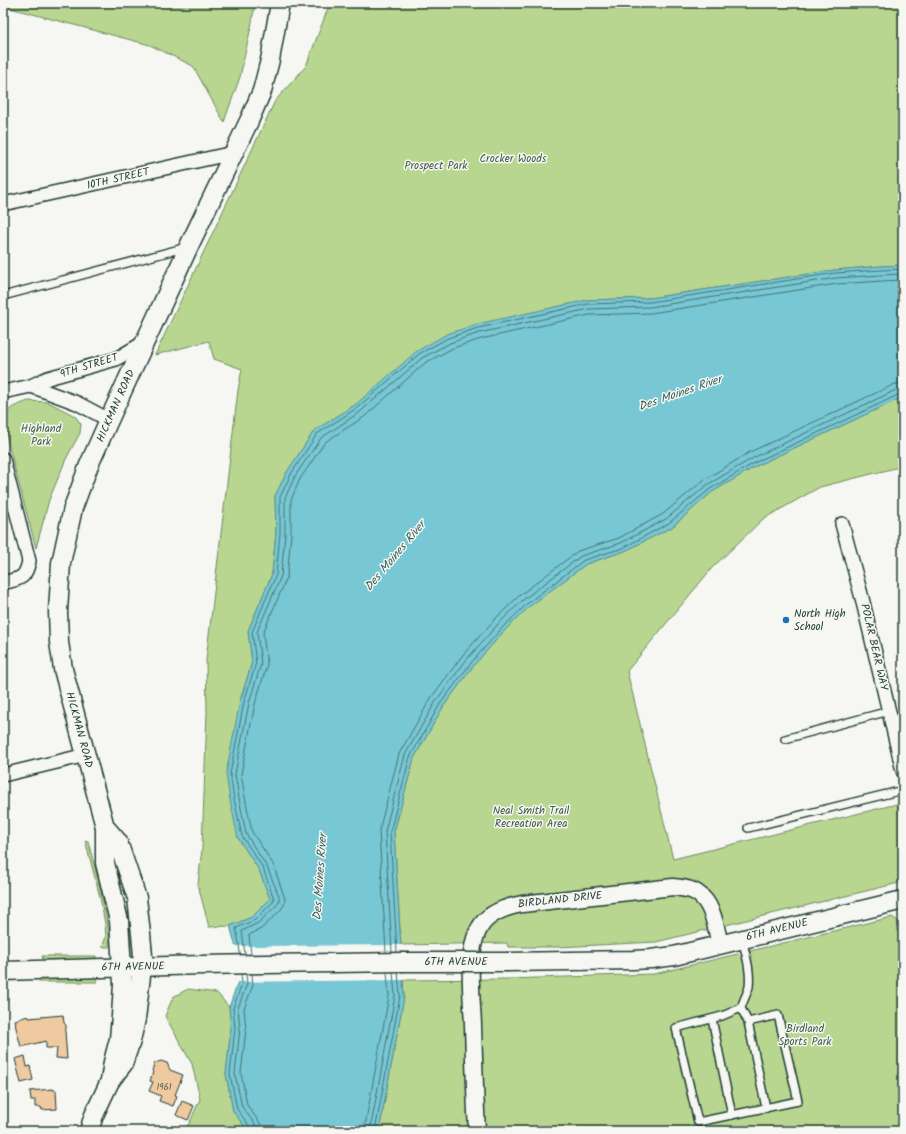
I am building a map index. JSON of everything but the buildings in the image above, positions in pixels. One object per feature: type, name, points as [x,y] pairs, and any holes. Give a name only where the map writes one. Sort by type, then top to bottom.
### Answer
[{"type":"main road","name":"HICKMAN ROAD","points":[[110,1081],[119,1038],[123,984],[119,922],[105,863],[105,827],[65,676],[59,642],[58,611],[60,563],[73,508],[89,465],[262,91],[270,60],[280,3]]},
{"type":"main road","name":"HICKMAN ROAD","points":[[105,827],[118,842],[137,898],[143,956],[136,1020],[131,1040],[123,1064],[110,1081]]},
{"type":"main road","name":"6TH AVENUE","points":[[3,971],[202,965],[651,959],[674,956],[903,900]]},
{"type":"main road","points":[[89,1131],[110,1081]]},
{"type":"street","name":"10TH STREET","points":[[3,204],[233,153]]},
{"type":"street","name":"9TH STREET","points":[[3,392],[32,386],[48,378],[116,359],[145,342]]},
{"type":"street","name":"9TH STREET","points":[[32,386],[77,403],[109,420]]},
{"type":"street","points":[[3,459],[29,561],[26,573],[19,579],[3,583]]},
{"type":"street","name":"POLAR BEAR WAY","points":[[842,524],[862,598],[903,771]]},
{"type":"street","points":[[3,775],[86,755]]},
{"type":"street","name":"BIRDLAND DRIVE","points":[[477,1131],[471,978],[472,950],[479,927],[489,917],[503,909],[522,904],[673,887],[685,888],[697,893],[706,902],[712,915],[720,945]]},
{"type":"lane","points":[[3,296],[189,246]]},
{"type":"lane","points":[[785,739],[889,711]]},
{"type":"lane","points":[[748,828],[903,790]]},
{"type":"lane","points":[[742,939],[749,967],[749,977],[748,988],[741,1008],[734,1012],[712,1019],[676,1028],[698,1122],[798,1101],[778,1015],[748,1022]]},
{"type":"lane","points":[[741,1008],[748,1022],[766,1108]]},
{"type":"lane","points":[[712,1019],[732,1115]]},
{"type":"green space","points":[[3,3],[255,3],[240,77],[224,122],[193,66],[150,45],[6,7],[3,9]]},
{"type":"green space","name":"Crocker Woods","points":[[330,3],[903,3],[903,265],[835,270],[650,298],[588,300],[521,315],[355,405],[314,431],[287,472],[275,496],[276,533],[272,574],[248,631],[252,662],[240,701],[238,838],[259,870],[270,899],[252,917],[230,926],[209,927],[198,885],[202,848],[207,712],[206,660],[238,390],[242,369],[214,359],[209,341],[155,355],[275,101],[306,66]]},
{"type":"green space","name":"Neal Smith Trail Recreation Area","points":[[903,397],[903,466],[820,487],[763,519],[712,568],[627,671],[673,859],[897,804],[903,826],[903,882],[656,942],[558,947],[508,947],[507,943],[401,945],[394,832],[414,758],[443,707],[474,665],[505,630],[530,606],[586,564],[625,551],[672,527],[712,492],[758,465]]},
{"type":"green space","name":"Highland Park","points":[[28,401],[48,402],[75,416],[81,424],[80,433],[66,459],[49,500],[36,548],[4,428],[6,416],[10,409]]},
{"type":"green space","points":[[85,840],[88,841],[103,901],[108,928],[109,947],[102,947],[106,937],[105,924],[100,897]]},
{"type":"green space","name":"Birdland Sports Park","points":[[892,917],[901,923],[903,928],[903,1131],[379,1131],[404,997],[403,980],[508,979],[654,974]]},
{"type":"green space","points":[[42,956],[96,956],[96,959],[46,960],[43,959]]},
{"type":"green space","points":[[97,977],[97,982],[39,982],[41,978]]},
{"type":"green space","points":[[188,989],[217,993],[229,1007],[231,1028],[226,1074],[233,1111],[248,1131],[180,1131],[189,1124],[200,1099],[192,1064],[165,1016],[173,997]]},
{"type":"water","name":"Des Moines River","points":[[903,265],[903,397],[758,465],[712,492],[672,527],[625,551],[586,564],[530,606],[505,630],[474,665],[443,707],[414,758],[394,832],[404,997],[379,1131],[248,1131],[233,1111],[226,1074],[231,1028],[229,1007],[238,982],[235,944],[230,926],[252,917],[270,899],[259,870],[238,838],[226,774],[240,701],[252,663],[248,631],[272,574],[276,533],[275,496],[287,472],[314,431],[355,405],[417,351],[447,334],[477,324],[588,300],[650,298],[835,270]]},
{"type":"pier","points":[[403,945],[405,980],[236,982],[233,946]]},
{"type":"place","name":"North High School","points":[[786,620]]},
{"type":"park label","name":"Prospect Park","points":[[436,166]]}]
